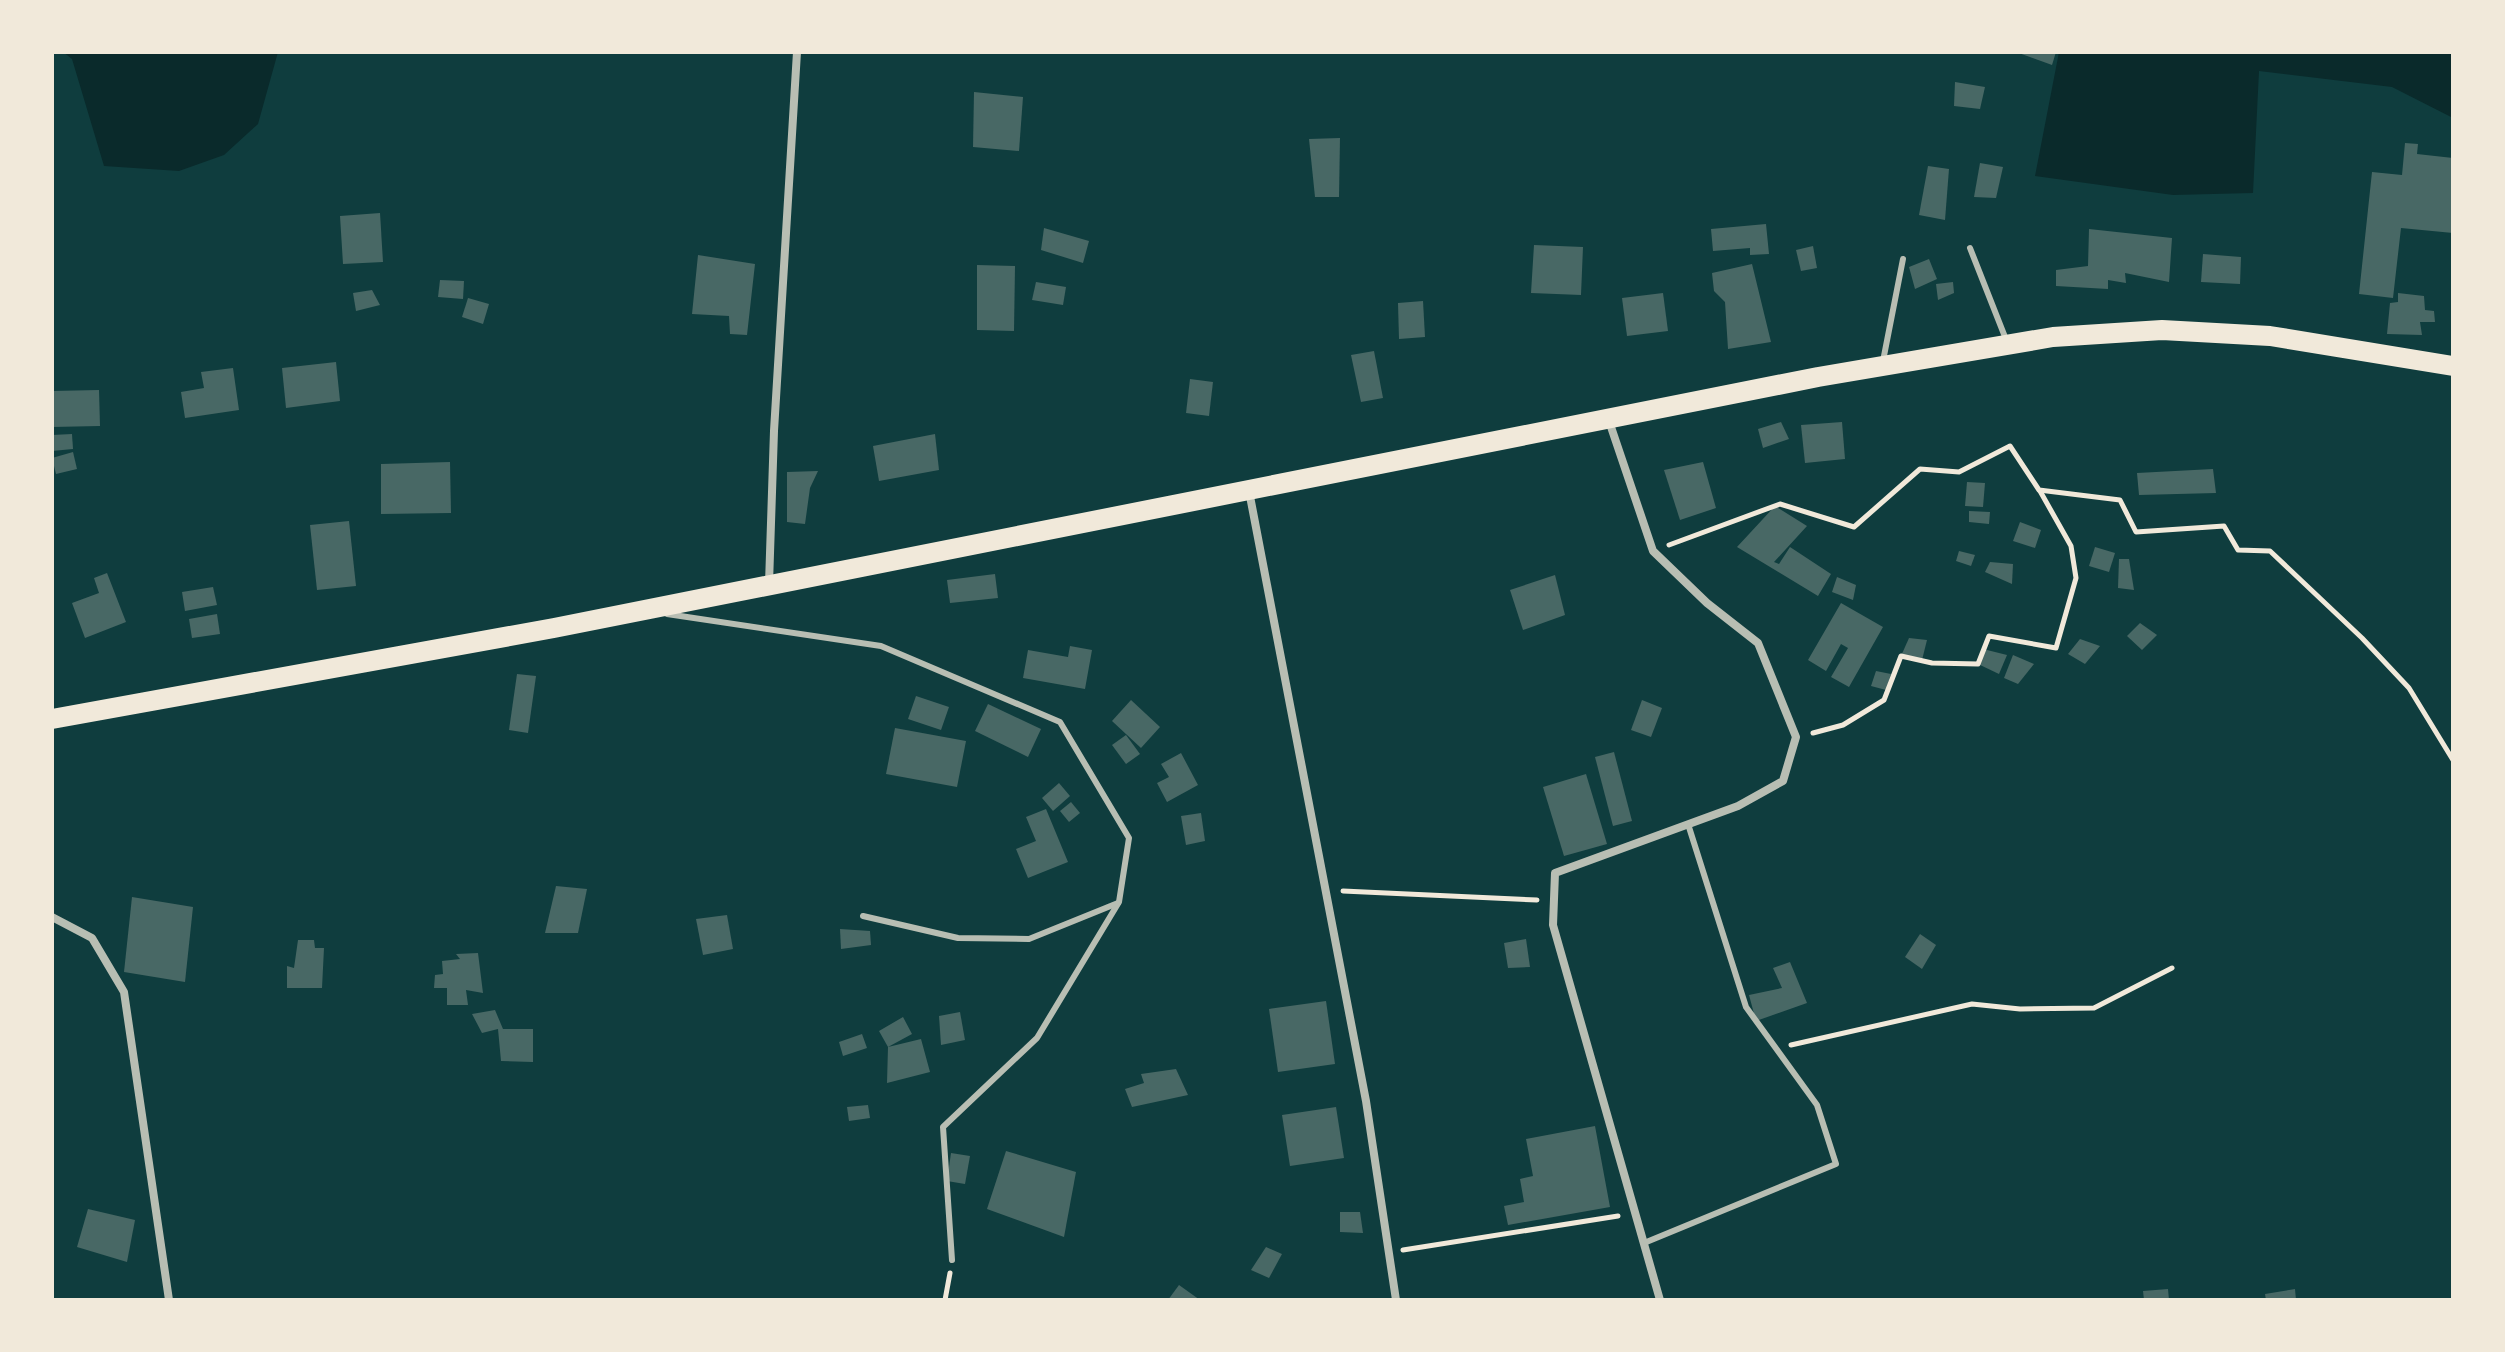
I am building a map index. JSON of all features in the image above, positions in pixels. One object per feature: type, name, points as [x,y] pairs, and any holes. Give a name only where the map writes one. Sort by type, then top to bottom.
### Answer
[{"type":"main road","points":[[52,719],[644,610],[1882,366],[2053,337],[2162,330],[2270,336],[2453,366]]},
{"type":"street","points":[[769,585],[774,431],[797,52]]},
{"type":"street","points":[[1609,421],[1653,551],[1707,603],[1758,643],[1796,737],[1783,781],[1738,806],[1555,873],[1553,925],[1660,1300]]},
{"type":"street","points":[[1248,491],[1366,1101],[1396,1300]]},
{"type":"street","points":[[52,917],[92,938],[124,992],[169,1300]]},
{"type":"lane","points":[[1970,248],[2008,345]]},
{"type":"lane","points":[[1882,366],[1903,259]]},
{"type":"lane","points":[[644,610],[881,646],[1060,722],[1129,838],[1119,902],[1037,1038],[943,1127],[952,1260]]},
{"type":"lane","points":[[1644,1243],[1836,1164],[1817,1105],[1746,1007],[1688,824]]},
{"type":"lane","points":[[863,916],[958,938],[1029,939],[1119,902]]},
{"type":"path","points":[[1653,551],[1780,504],[1854,527],[1920,469],[1959,472],[2010,446],[2071,546],[2076,578],[2056,648],[1989,636],[1978,664],[1932,663],[1901,656],[1884,700],[1843,725],[1796,737]]},
{"type":"path","points":[[2039,490],[2120,500],[2136,532],[2224,526],[2238,550],[2270,551],[2362,638],[2409,688],[2453,760]]},
{"type":"path","points":[[1326,890],[1554,901]]},
{"type":"path","points":[[1776,1048],[1972,1004],[2020,1009],[2094,1008],[2172,968]]},
{"type":"path","points":[[1389,1252],[1635,1213]]},
{"type":"path","points":[[945,1300],[952,1260]]},
{"type":"water","points":[[63,52],[278,52],[258,124],[224,155],[179,171],[104,166],[72,59]]},
{"type":"water","points":[[2059,52],[2453,52],[2453,118],[2392,87],[2259,71],[2253,193],[2173,195],[2035,176]]},
{"type":"building","points":[[2016,52],[2056,52],[2052,65]]},
{"type":"building","points":[[1955,82],[1985,87],[1980,109],[1954,106]]},
{"type":"building","points":[[974,92],[1023,97],[1019,151],[973,147]]},
{"type":"building","points":[[1340,138],[1339,197],[1315,197],[1309,139]]},
{"type":"building","points":[[2405,143],[2418,144],[2417,154],[2453,158],[2453,233],[2401,228],[2393,298],[2359,294],[2372,172],[2402,175]]},
{"type":"building","points":[[1980,163],[2003,167],[1996,198],[1974,197]]},
{"type":"building","points":[[1928,166],[1949,169],[1945,220],[1919,215]]},
{"type":"building","points":[[380,213],[383,262],[343,264],[340,216]]},
{"type":"building","points":[[1766,224],[1769,254],[1750,255],[1750,248],[1713,251],[1711,229]]},
{"type":"building","points":[[1044,228],[1089,241],[1083,263],[1041,250]]},
{"type":"building","points":[[2089,229],[2172,238],[2169,282],[2125,273],[2126,283],[2108,280],[2108,289],[2056,286],[2056,270],[2088,266]]},
{"type":"building","points":[[1534,245],[1583,247],[1581,295],[1531,293]]},
{"type":"building","points":[[1813,246],[1817,268],[1801,271],[1796,250]]},
{"type":"building","points":[[2203,254],[2241,257],[2240,284],[2201,282]]},
{"type":"building","points":[[698,255],[755,264],[747,335],[730,334],[729,316],[692,314]]},
{"type":"building","points":[[1929,259],[1937,279],[1915,289],[1909,267]]},
{"type":"building","points":[[1752,264],[1771,342],[1728,349],[1725,302],[1714,291],[1712,273]]},
{"type":"building","points":[[977,265],[1015,266],[1014,331],[977,330]]},
{"type":"building","points":[[440,280],[464,281],[463,299],[438,297]]},
{"type":"building","points":[[1036,282],[1066,287],[1063,305],[1032,300]]},
{"type":"building","points":[[1953,282],[1954,293],[1938,300],[1936,284]]},
{"type":"building","points":[[372,290],[380,305],[356,311],[353,293]]},
{"type":"building","points":[[1663,293],[1668,331],[1627,336],[1622,298]]},
{"type":"building","points":[[2398,293],[2424,296],[2425,310],[2434,311],[2435,322],[2420,322],[2422,335],[2387,334],[2390,303],[2398,302]]},
{"type":"building","points":[[468,298],[489,304],[483,324],[462,317]]},
{"type":"building","points":[[1423,301],[1425,337],[1399,339],[1398,303]]},
{"type":"building","points":[[1374,351],[1383,398],[1361,402],[1351,355]]},
{"type":"building","points":[[336,362],[340,401],[286,408],[282,368]]},
{"type":"building","points":[[233,368],[239,410],[185,418],[181,392],[204,388],[201,372]]},
{"type":"building","points":[[1190,379],[1213,382],[1209,416],[1186,413]]},
{"type":"building","points":[[99,390],[100,426],[52,427],[52,391]]},
{"type":"building","points":[[1781,422],[1789,439],[1763,448],[1758,429]]},
{"type":"building","points":[[1842,422],[1845,459],[1805,463],[1801,425]]},
{"type":"building","points":[[72,434],[73,449],[52,451],[52,435]]},
{"type":"building","points":[[935,434],[939,470],[879,481],[873,446]]},
{"type":"building","points":[[73,452],[77,469],[56,474],[52,458]]},
{"type":"building","points":[[450,462],[451,513],[381,514],[381,464]]},
{"type":"building","points":[[1703,462],[1716,508],[1680,520],[1664,470]]},
{"type":"building","points":[[2213,469],[2216,493],[2139,495],[2137,473]]},
{"type":"building","points":[[818,471],[810,488],[805,524],[787,522],[787,472]]},
{"type":"building","points":[[1967,482],[1985,483],[1983,507],[1965,506]]},
{"type":"building","points":[[1775,506],[1807,526],[1774,562],[1779,564],[1790,547],[1831,574],[1818,596],[1737,547]]},
{"type":"building","points":[[1969,511],[1990,512],[1989,524],[1969,522]]},
{"type":"building","points":[[349,521],[356,586],[317,590],[310,525]]},
{"type":"building","points":[[2020,522],[2041,530],[2035,548],[2013,541]]},
{"type":"building","points":[[2095,547],[2115,553],[2109,572],[2089,566]]},
{"type":"building","points":[[1959,551],[1975,555],[1971,566],[1956,561]]},
{"type":"building","points":[[2119,559],[2129,559],[2134,590],[2118,588]]},
{"type":"building","points":[[1990,562],[2013,564],[2012,584],[1985,572]]},
{"type":"building","points":[[107,573],[126,622],[85,638],[72,603],[99,593],[94,578]]},
{"type":"building","points":[[995,574],[998,598],[950,603],[947,580]]},
{"type":"building","points":[[1555,575],[1565,615],[1523,630],[1510,590]]},
{"type":"building","points":[[1837,577],[1856,585],[1853,600],[1832,592]]},
{"type":"building","points":[[213,587],[217,605],[185,611],[182,592]]},
{"type":"building","points":[[1841,603],[1883,627],[1849,687],[1831,677],[1848,648],[1841,644],[1826,671],[1808,660]]},
{"type":"building","points":[[217,614],[220,634],[192,638],[189,619]]},
{"type":"building","points":[[2140,623],[2157,635],[2142,650],[2127,636]]},
{"type":"building","points":[[1909,638],[1927,640],[1922,660],[1901,656]]},
{"type":"building","points":[[2080,639],[2100,646],[2085,664],[2068,654]]},
{"type":"building","points":[[1070,646],[1092,650],[1085,689],[1023,678],[1028,650],[1068,657]]},
{"type":"building","points":[[1983,649],[2007,655],[1999,674],[1978,664]]},
{"type":"building","points":[[2013,655],[2034,664],[2018,684],[2004,678]]},
{"type":"building","points":[[1876,671],[1891,674],[1886,690],[1871,686]]},
{"type":"building","points":[[517,674],[536,676],[528,733],[509,730]]},
{"type":"building","points":[[916,696],[949,707],[941,730],[908,719]]},
{"type":"building","points":[[1131,700],[1160,727],[1141,748],[1112,721]]},
{"type":"building","points":[[1642,700],[1662,708],[1651,737],[1631,730]]},
{"type":"building","points":[[988,704],[1041,729],[1028,757],[975,731]]},
{"type":"building","points":[[895,728],[966,741],[957,787],[886,774]]},
{"type":"building","points":[[1126,735],[1140,754],[1126,764],[1112,745]]},
{"type":"building","points":[[1614,752],[1632,821],[1613,826],[1595,757]]},
{"type":"building","points":[[1181,753],[1198,785],[1167,802],[1157,783],[1169,777],[1161,764]]},
{"type":"building","points":[[1586,774],[1607,844],[1564,856],[1543,787]]},
{"type":"building","points":[[1059,783],[1070,796],[1053,811],[1042,798]]},
{"type":"building","points":[[1071,802],[1080,813],[1069,822],[1060,811]]},
{"type":"building","points":[[1046,809],[1068,862],[1028,878],[1016,849],[1036,841],[1026,817]]},
{"type":"building","points":[[1201,813],[1205,841],[1186,845],[1181,816]]},
{"type":"building","points":[[556,886],[587,889],[578,933],[545,933]]},
{"type":"building","points":[[132,897],[193,907],[185,982],[124,972]]},
{"type":"building","points":[[727,915],[733,949],[703,955],[696,919]]},
{"type":"building","points":[[840,929],[870,931],[871,945],[841,949]]},
{"type":"building","points":[[1920,934],[1936,945],[1922,969],[1905,957]]},
{"type":"building","points":[[1526,939],[1530,967],[1508,968],[1504,943]]},
{"type":"building","points":[[298,940],[314,940],[315,948],[324,948],[322,988],[287,988],[287,966],[294,968]]},
{"type":"building","points":[[478,953],[483,993],[466,990],[468,1005],[447,1005],[447,988],[434,988],[435,975],[443,974],[442,961],[460,959],[456,954]]},
{"type":"building","points":[[1790,962],[1807,1003],[1756,1021],[1749,995],[1782,988],[1773,968]]},
{"type":"building","points":[[1326,1001],[1335,1064],[1278,1072],[1269,1009]]},
{"type":"building","points":[[495,1010],[503,1029],[533,1029],[533,1062],[501,1061],[498,1029],[482,1033],[472,1014]]},
{"type":"building","points":[[960,1012],[965,1040],[941,1045],[939,1016]]},
{"type":"building","points":[[903,1017],[912,1034],[888,1047],[879,1031]]},
{"type":"building","points":[[862,1034],[867,1048],[843,1056],[839,1042]]},
{"type":"building","points":[[921,1039],[930,1072],[887,1083],[888,1047]]},
{"type":"building","points":[[1176,1069],[1188,1095],[1132,1107],[1125,1089],[1144,1083],[1141,1074]]},
{"type":"building","points":[[868,1105],[870,1118],[849,1121],[847,1107]]},
{"type":"building","points":[[1336,1107],[1344,1158],[1290,1166],[1282,1115]]},
{"type":"building","points":[[1595,1126],[1610,1207],[1508,1225],[1504,1206],[1524,1202],[1520,1179],[1533,1176],[1526,1139]]},
{"type":"building","points":[[1006,1151],[1076,1172],[1064,1237],[987,1209]]},
{"type":"building","points":[[951,1153],[970,1156],[965,1184],[947,1181]]},
{"type":"building","points":[[88,1209],[135,1220],[127,1262],[77,1247]]},
{"type":"building","points":[[1340,1212],[1360,1212],[1363,1233],[1340,1232]]},
{"type":"building","points":[[1266,1247],[1282,1254],[1269,1278],[1251,1270]]},
{"type":"building","points":[[1179,1285],[1200,1300],[1168,1300]]},
{"type":"building","points":[[2168,1289],[2169,1300],[2144,1300],[2143,1291]]},
{"type":"building","points":[[2295,1289],[2296,1300],[2266,1300],[2265,1294]]}]
